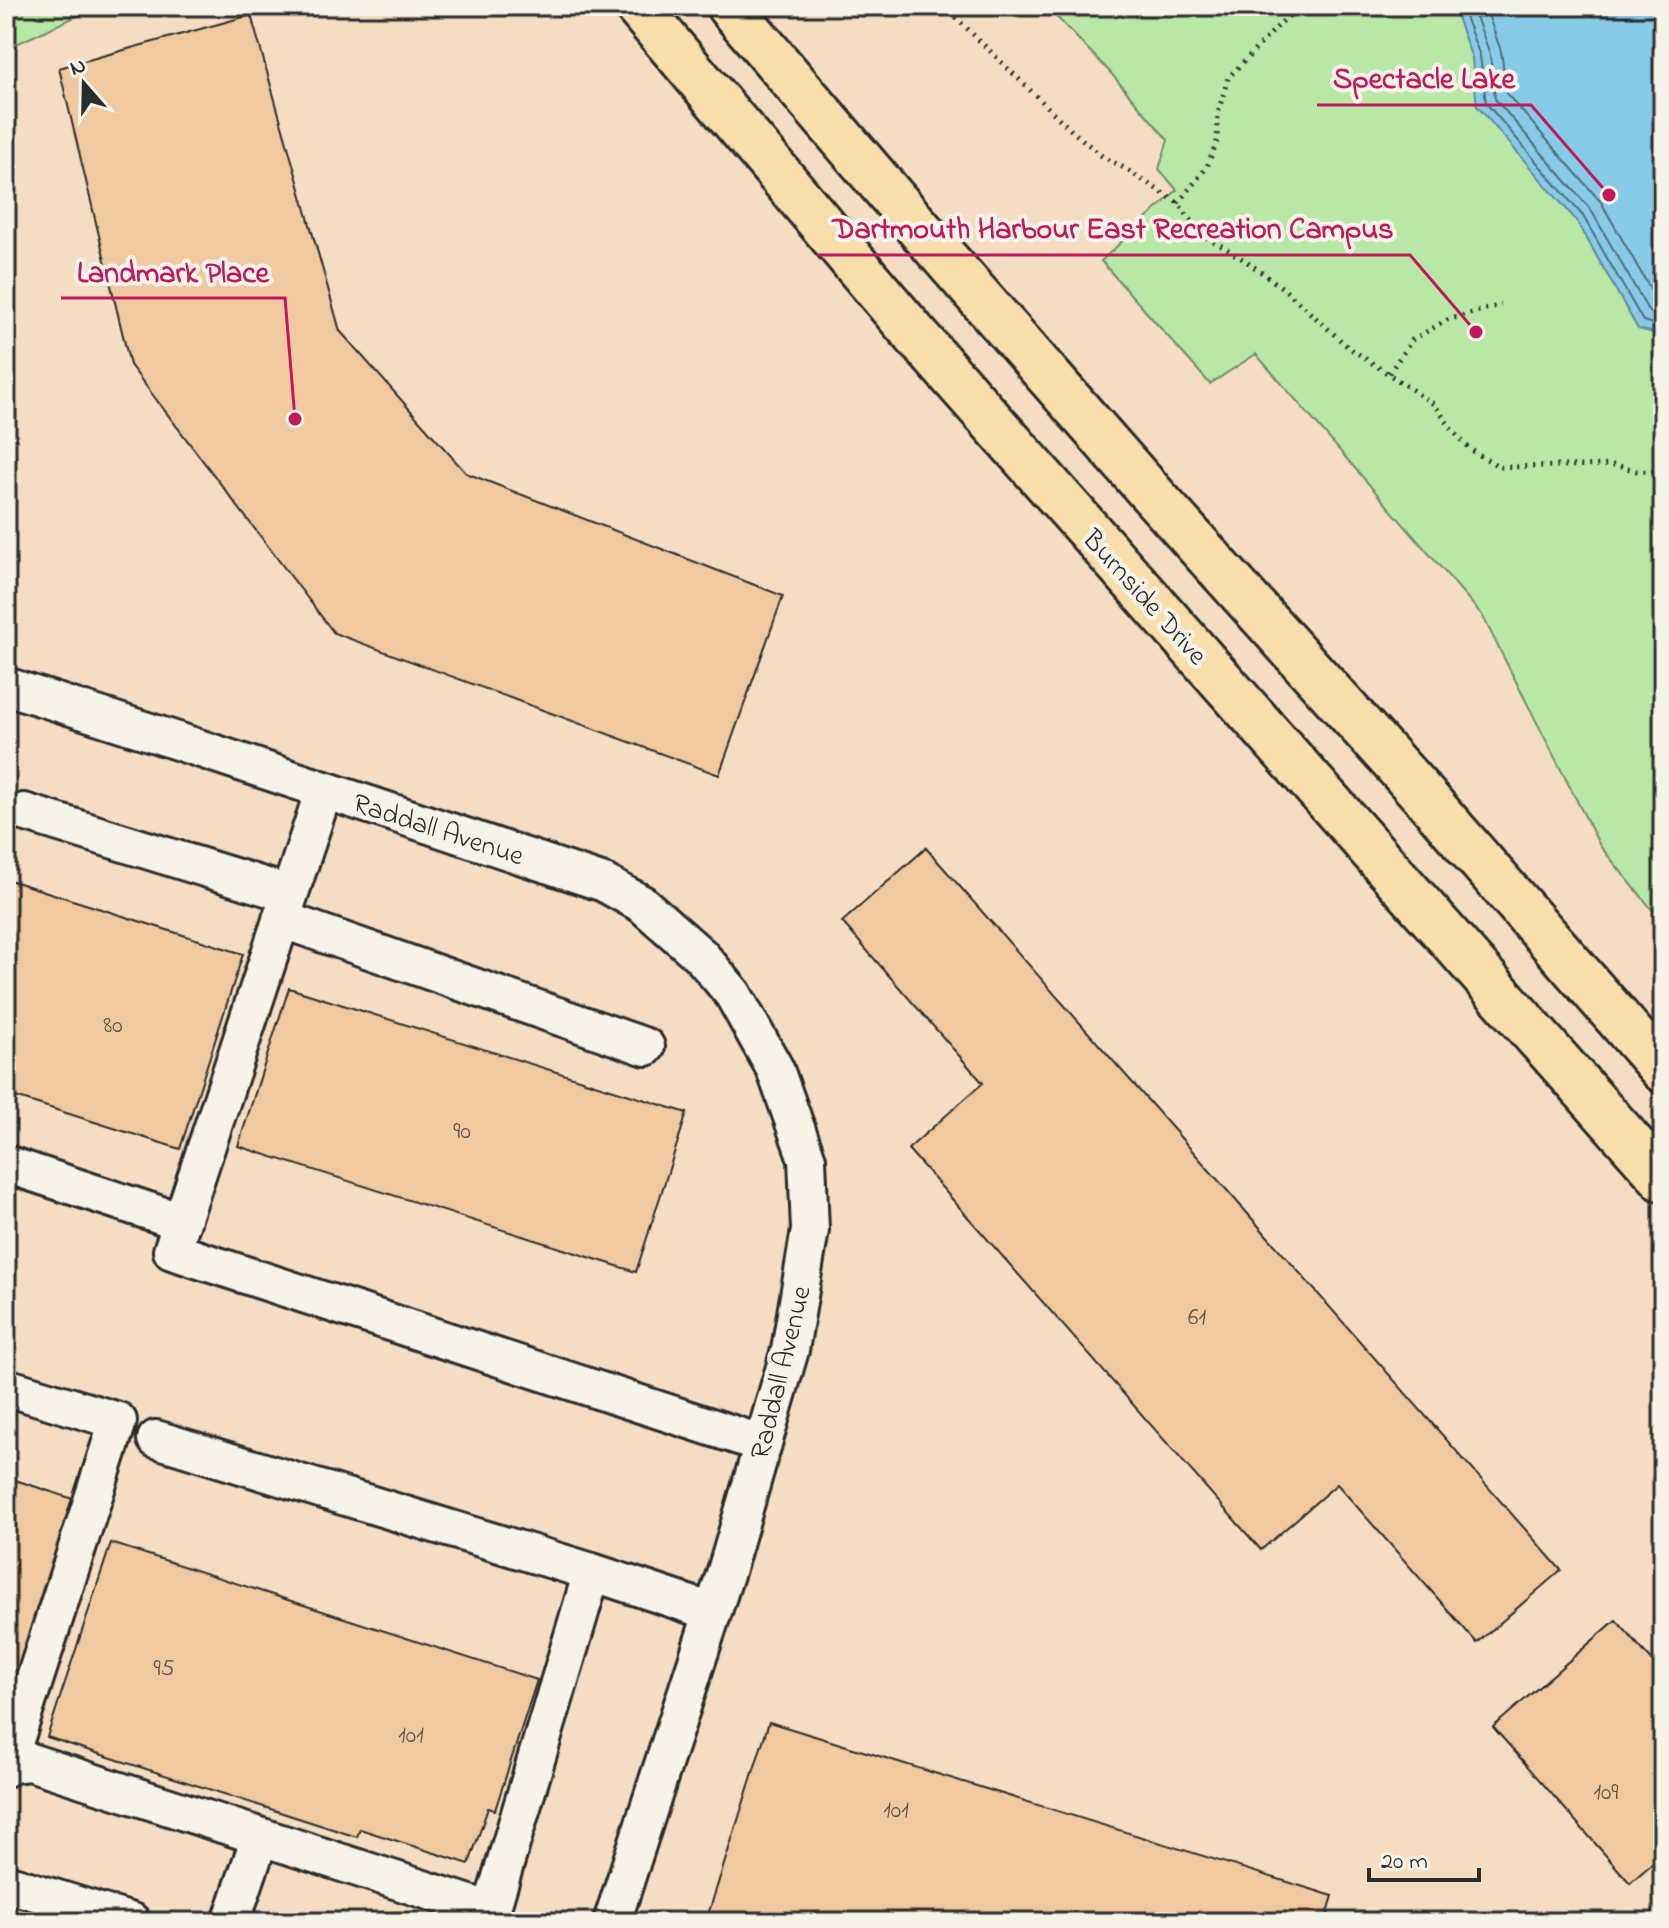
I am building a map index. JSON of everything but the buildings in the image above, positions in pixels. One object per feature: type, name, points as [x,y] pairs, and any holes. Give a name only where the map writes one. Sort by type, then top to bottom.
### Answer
[{"type":"main road","name":"Burnside Drive","points":[[637,6],[912,331],[1663,1179]]},
{"type":"main road","points":[[729,6],[1151,493],[1425,797],[1663,1070]]},
{"type":"street","name":"Raddall Avenue","points":[[6,686],[604,883],[642,904],[701,956],[733,994],[775,1069],[807,1159],[810,1230],[790,1350],[727,1568],[612,1922]]},
{"type":"street","points":[[324,790],[172,1251],[763,1444]]},
{"type":"street","points":[[24,812],[285,906],[646,1047]]},
{"type":"street","points":[[6,1164],[182,1222]]},
{"type":"street","points":[[6,1387],[118,1421],[6,1766],[30,1762],[491,1911],[592,1572]]},
{"type":"street","points":[[156,1439],[592,1572],[712,1612]]},
{"type":"street","points":[[231,1922],[260,1837]]},
{"type":"street","points":[[6,1883],[132,1922]]},
{"type":"path","points":[[944,6],[1072,131],[1102,156],[1178,203],[1202,234],[1284,289],[1348,347],[1435,405],[1471,450],[1500,467],[1616,465],[1637,471],[1663,472]]},
{"type":"path","points":[[1178,203],[1207,167],[1217,141],[1218,113],[1228,78],[1300,6]]},
{"type":"path","points":[[1389,373],[1412,340],[1447,320],[1501,305]]},
{"type":"shaded area","points":[[98,6],[1046,6],[1109,71],[1195,172],[1101,261],[1256,354],[1482,615],[1600,846],[1663,923],[1663,1922],[6,1922],[6,49]]},
{"type":"green space","points":[[6,6],[98,6],[6,49]]},
{"type":"green space","points":[[1046,6],[1453,6],[1472,58],[1478,106],[1577,221],[1638,329],[1663,335],[1663,923],[1600,846],[1482,615],[1256,354],[1210,384],[1101,261],[1177,190],[1159,169],[1168,140],[1109,71]]},
{"type":"water","points":[[1453,6],[1663,6],[1663,335],[1638,329],[1577,221],[1477,106],[1472,58]]},
{"type":"place","name":"Spectacle Lake","points":[[1609,195]]},
{"type":"place","name":"Dartmouth Harbour East Recreation Campus","points":[[1476,332]]},
{"type":"place","name":"Landmark Place","points":[[295,419]]}]
